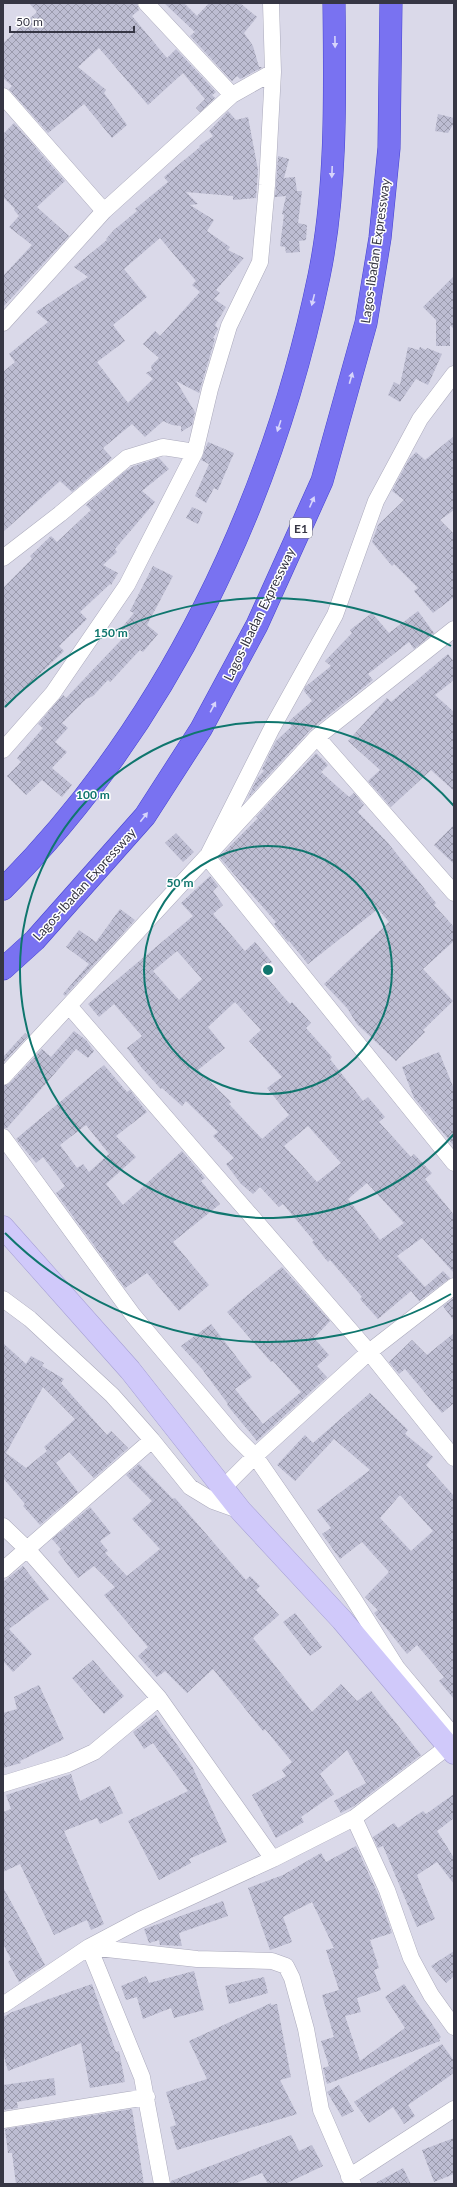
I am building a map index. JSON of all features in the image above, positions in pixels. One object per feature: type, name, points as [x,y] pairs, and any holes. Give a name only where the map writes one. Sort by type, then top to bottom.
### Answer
[{"type":"highway","points":[[3,889],[35,857],[83,801],[146,713],[217,581],[270,455],[290,392],[319,275],[331,182],[335,80],[334,3]]},
{"type":"highway","name":"Lagos-Ibadan Expressway","points":[[3,969],[35,940],[145,816],[201,729],[257,624],[322,481],[366,323],[380,238],[389,148],[391,3]]},
{"type":"main road","points":[[3,1227],[130,1370],[241,1511],[342,1620],[453,1744]]},
{"type":"street","points":[[146,3],[232,95]]},
{"type":"street","points":[[3,750],[53,694],[127,585],[195,452],[210,389],[229,326],[260,262],[267,185],[273,72],[271,3]]},
{"type":"street","points":[[3,323],[104,211],[232,95],[273,72]]},
{"type":"street","points":[[3,96],[104,211]]},
{"type":"street","points":[[207,858],[272,728],[335,615],[376,501],[420,420],[454,374]]},
{"type":"street","points":[[3,558],[60,514],[127,458],[163,447],[195,452]]},
{"type":"street","points":[[3,1077],[207,858],[317,737],[454,629]]},
{"type":"street","points":[[317,737],[454,893]]},
{"type":"street","points":[[207,858],[454,1163]]},
{"type":"street","points":[[70,1006],[369,1352],[454,1458]]},
{"type":"street","points":[[3,1137],[133,1315],[234,1435],[255,1456],[353,1598],[397,1668],[453,1744],[354,1818],[273,1859],[140,1920],[89,1947],[3,2005]]},
{"type":"street","points":[[223,1488],[255,1456],[369,1352],[454,1286]]},
{"type":"street","points":[[3,1300],[30,1319],[112,1395],[190,1486],[213,1501],[241,1511]]},
{"type":"street","points":[[3,1570],[152,1440]]},
{"type":"street","points":[[3,1526],[27,1549],[159,1698],[273,1859]]},
{"type":"street","points":[[3,1784],[68,1764],[94,1752],[159,1698]]},
{"type":"street","points":[[354,1818],[387,1890],[411,1958],[431,1995],[454,2026]]},
{"type":"street","points":[[89,1947],[142,2077],[147,2097],[162,2184]]},
{"type":"street","points":[[89,1947],[197,1959],[272,1961],[286,1966],[292,1978],[306,2030],[322,2110],[351,2180],[454,2110]]},
{"type":"street","points":[[3,2120],[147,2097]]},
{"type":"shaded area","points":[[3,3],[454,3],[454,2184],[3,2184]]},
{"type":"building","points":[[29,3],[137,3],[139,10],[132,16],[167,58],[176,49],[216,92],[212,95],[215,98],[200,112],[196,108],[205,99],[183,73],[148,105],[99,48],[78,67],[106,90],[104,93],[127,125],[112,138],[84,104],[48,133],[9,89],[12,86],[3,78],[3,43],[37,12]]},
{"type":"building","points":[[164,3],[184,3],[197,16],[209,3],[240,3],[257,17],[244,33],[253,46],[259,67],[263,67],[240,79],[237,76],[232,81],[190,36],[195,32]]},
{"type":"building","points":[[228,111],[236,120],[248,117],[258,170],[256,198],[233,200],[233,196],[186,192],[198,204],[190,205],[214,220],[207,231],[230,247],[228,250],[244,258],[216,290],[220,293],[214,299],[226,307],[215,325],[218,329],[213,338],[215,339],[199,393],[176,381],[195,412],[192,425],[181,432],[181,426],[172,425],[163,421],[145,437],[132,424],[103,448],[112,458],[72,492],[60,481],[3,532],[3,372],[15,362],[9,354],[48,322],[36,312],[88,277],[74,267],[107,240],[106,239],[114,230],[137,211],[135,209],[168,182],[164,177],[200,147],[199,146],[213,136],[209,131]],"holes":[[[160,238],[196,281],[192,285],[200,292],[160,336],[155,331],[143,344],[159,358],[151,366],[152,370],[146,373],[153,379],[128,403],[97,362],[125,341],[113,325],[147,297],[124,269]]]},
{"type":"building","points":[[438,114],[454,118],[454,123],[448,133],[435,131]]},
{"type":"building","points":[[14,123],[65,181],[37,207],[69,236],[3,307],[3,276],[32,245],[9,227],[19,216],[14,210],[15,209],[3,197],[3,134]]},
{"type":"building","points":[[278,156],[289,159],[284,178],[295,177],[297,191],[302,191],[298,223],[307,225],[306,240],[299,241],[300,252],[286,253],[285,247],[280,246],[284,215],[282,214],[286,196],[275,197]]},
{"type":"building","points":[[454,276],[454,329],[450,325],[450,346],[436,346],[436,320],[423,307]]},
{"type":"building","points":[[408,347],[419,350],[420,347],[426,350],[427,348],[442,354],[428,385],[416,379],[400,402],[388,395],[394,382],[400,385]]},
{"type":"building","points":[[454,436],[454,510],[440,520],[454,534],[454,597],[433,613],[414,591],[418,588],[394,564],[392,566],[372,542],[378,525],[404,500],[392,491],[409,459],[416,452],[425,460]]},
{"type":"building","points":[[208,442],[234,453],[218,490],[214,488],[206,503],[195,496],[209,464],[201,460]]},
{"type":"building","points":[[159,458],[169,469],[142,491],[155,502],[115,549],[117,552],[103,565],[118,573],[111,585],[110,584],[80,612],[87,619],[59,646],[64,651],[3,709],[3,588],[32,559],[30,556],[51,536],[57,542],[91,510],[86,505],[124,472],[134,466]]},
{"type":"building","points":[[192,507],[203,512],[198,524],[186,518]]},
{"type":"building","points":[[153,566],[173,576],[147,625],[158,634],[143,652],[140,650],[110,682],[108,680],[93,696],[86,699],[62,723],[68,728],[55,742],[67,752],[52,768],[72,785],[62,797],[42,780],[26,795],[7,776],[21,762],[17,758],[43,728],[38,724],[63,695],[66,698],[124,637],[118,632],[134,613],[130,611]]},
{"type":"building","points":[[418,611],[434,633],[414,649],[409,642],[368,674],[373,680],[310,730],[247,799],[258,777],[264,771],[262,769],[276,741],[292,726],[288,722],[312,701],[304,691],[305,687],[331,666],[325,661],[352,633],[350,630],[372,613],[389,633]]},
{"type":"building","points":[[448,654],[454,662],[454,680],[435,695],[454,712],[454,791],[431,770],[391,807],[368,781],[380,770],[348,741],[387,698],[391,702]]},
{"type":"building","points":[[316,753],[328,765],[321,772],[349,797],[354,793],[364,805],[358,812],[388,843],[436,903],[434,905],[454,927],[454,941],[423,969],[453,1001],[423,1030],[425,1032],[396,1061],[357,1024],[347,1008],[324,984],[389,922],[378,909],[308,964],[274,924],[276,922],[219,857],[258,818],[256,817]]},
{"type":"building","points":[[454,825],[454,864],[434,845]]},
{"type":"building","points":[[176,833],[194,852],[183,862],[165,843]]},
{"type":"building","points":[[210,876],[218,886],[213,891],[223,905],[213,914],[245,951],[255,942],[272,962],[261,971],[290,1004],[292,1002],[311,1023],[306,1028],[332,1057],[330,1059],[363,1101],[368,1097],[385,1117],[379,1122],[411,1157],[414,1154],[432,1173],[425,1179],[454,1215],[454,1273],[422,1238],[397,1256],[425,1287],[443,1271],[450,1278],[419,1301],[411,1291],[378,1319],[360,1299],[362,1297],[330,1260],[328,1262],[312,1242],[314,1241],[283,1204],[279,1207],[260,1187],[253,1194],[241,1184],[226,1164],[234,1158],[213,1136],[218,1132],[186,1101],[182,1106],[162,1088],[161,1089],[142,1068],[127,1048],[142,1036],[114,1004],[99,1017],[88,1004],[193,916],[181,903]],"holes":[[[177,951],[202,979],[179,1000],[153,971]],[[235,1002],[261,1030],[249,1041],[282,1077],[267,1088],[289,1115],[262,1139],[229,1104],[231,1102],[198,1070],[225,1048],[208,1027]],[[308,1126],[341,1163],[317,1182],[284,1146]],[[367,1183],[404,1223],[380,1240],[348,1199]]]},
{"type":"building","points":[[120,909],[135,920],[65,996],[63,994],[89,964],[66,947],[79,930],[96,942]]},
{"type":"building","points":[[74,1031],[86,1040],[94,1051],[88,1058],[76,1049],[7,1128],[3,1128],[3,1086],[10,1083],[42,1049],[51,1057]]},
{"type":"building","points":[[25,1033],[28,1036],[3,1063],[3,1057]]},
{"type":"building","points":[[439,1052],[454,1089],[454,1146],[414,1098],[402,1067]]},
{"type":"building","points":[[104,1065],[127,1092],[130,1090],[147,1112],[116,1136],[136,1157],[106,1184],[123,1205],[182,1151],[205,1178],[201,1181],[220,1204],[173,1242],[209,1285],[179,1311],[147,1273],[125,1288],[56,1193],[65,1186],[43,1157],[36,1163],[16,1139]],"holes":[[[86,1125],[109,1154],[89,1172],[83,1164],[77,1168],[60,1145]]]},
{"type":"building","points":[[282,1267],[330,1321],[314,1338],[329,1355],[317,1366],[327,1377],[257,1441],[227,1405],[228,1404],[202,1369],[181,1346],[211,1324],[252,1377],[235,1389],[263,1424],[301,1392],[273,1361],[271,1362],[227,1312]]},
{"type":"building","points":[[454,1298],[454,1321],[443,1306]]},
{"type":"building","points":[[454,1333],[454,1403],[442,1413],[405,1369],[399,1374],[389,1362],[412,1340],[427,1355]]},
{"type":"building","points":[[3,1343],[26,1364],[31,1356],[44,1363],[42,1366],[64,1379],[61,1383],[107,1435],[111,1431],[128,1448],[94,1478],[69,1452],[56,1463],[78,1492],[40,1525],[23,1506],[25,1504],[3,1478]],"holes":[[[43,1387],[75,1419],[44,1447],[47,1451],[26,1468],[6,1453]]]},
{"type":"building","points":[[370,1393],[408,1430],[405,1434],[433,1457],[426,1465],[454,1496],[454,1699],[439,1681],[444,1677],[417,1645],[407,1654],[374,1613],[378,1610],[365,1597],[389,1572],[362,1542],[340,1559],[322,1534],[331,1528],[317,1510],[370,1470],[334,1439],[295,1481],[277,1465],[305,1435],[313,1443]],"holes":[[[400,1495],[433,1531],[411,1551],[380,1518]]]},
{"type":"building","points":[[139,1464],[173,1499],[175,1498],[246,1580],[250,1576],[260,1586],[256,1590],[279,1615],[253,1638],[312,1712],[341,1684],[357,1701],[371,1691],[421,1755],[354,1806],[341,1813],[334,1801],[366,1783],[347,1750],[320,1774],[334,1794],[301,1817],[304,1822],[276,1838],[252,1795],[286,1776],[282,1770],[292,1762],[265,1729],[263,1731],[213,1669],[187,1693],[165,1671],[157,1677],[138,1656],[148,1647],[104,1595],[115,1587],[94,1566],[78,1578],[58,1552],[61,1549],[52,1539],[90,1507],[111,1533],[100,1541],[108,1551],[105,1553],[127,1576],[160,1549],[132,1519],[152,1501],[126,1475]]},
{"type":"building","points":[[23,1566],[49,1599],[9,1629],[32,1654],[13,1672],[3,1661],[3,1582]]},
{"type":"building","points":[[295,1613],[322,1647],[310,1656],[283,1622]]},
{"type":"building","points":[[93,1660],[124,1696],[104,1714],[72,1678]]},
{"type":"building","points":[[39,1685],[64,1739],[20,1761],[21,1763],[3,1768],[3,1713],[17,1709],[14,1697]]},
{"type":"building","points":[[156,1715],[192,1766],[227,1842],[189,1859],[191,1863],[159,1880],[128,1821],[188,1791],[153,1743],[144,1749],[133,1732]]},
{"type":"building","points":[[71,1774],[80,1801],[110,1786],[123,1813],[100,1824],[97,1818],[64,1831],[104,1924],[91,1930],[87,1920],[54,1935],[20,1864],[3,1872],[3,1812],[11,1809],[6,1795]]},
{"type":"building","points":[[454,1794],[454,1818],[437,1831],[454,1858],[454,1884],[437,1862],[417,1875],[435,1919],[417,1927],[383,1846],[378,1848],[373,1837],[394,1823],[398,1828],[423,1811],[426,1814]]},
{"type":"building","points":[[356,1846],[378,1894],[392,1933],[370,1940],[379,1968],[374,1970],[381,1990],[357,1998],[361,2012],[345,2016],[360,2061],[405,2028],[385,1997],[404,1984],[441,2037],[439,2039],[440,2041],[327,2084],[323,2068],[329,2066],[321,2041],[334,2037],[322,1995],[339,1990],[326,1950],[334,1948],[312,1902],[283,1917],[292,1942],[270,1950],[248,1888],[283,1875],[321,1853],[326,1862]]},
{"type":"building","points":[[3,1887],[45,1965],[19,1982],[8,1962],[11,1959],[3,1944]]},
{"type":"building","points":[[223,1901],[228,1916],[179,1933],[182,1946],[160,1945],[159,1940],[149,1943],[144,1929]]},
{"type":"building","points":[[454,1951],[454,1976],[446,1983],[431,1966]]},
{"type":"building","points":[[194,1971],[204,2010],[174,2018],[171,2008],[143,2019],[137,1997],[126,2000],[121,1986],[146,1976],[149,1983]]},
{"type":"building","points":[[264,1977],[268,1993],[229,2004],[225,1986]]},
{"type":"building","points":[[92,1984],[116,2052],[119,2051],[125,2082],[90,2088],[81,2043],[8,2071],[3,2053],[3,2017],[12,2012]]},
{"type":"building","points":[[271,2003],[271,2005],[277,2004],[291,2077],[280,2080],[297,2114],[177,2150],[170,2127],[176,2125],[166,2092],[207,2079],[189,2041]]},
{"type":"building","points":[[442,2044],[454,2061],[454,2073],[408,2105],[415,2116],[404,2124],[393,2107],[369,2123],[354,2102]]},
{"type":"building","points":[[54,2078],[56,2095],[17,2102],[18,2108],[3,2110],[3,2085]]},
{"type":"building","points":[[339,2085],[354,2111],[342,2117],[327,2092]]},
{"type":"building","points":[[132,2109],[144,2184],[16,2184],[12,2153],[8,2153],[5,2129]]},
{"type":"building","points":[[291,2135],[299,2151],[312,2145],[323,2166],[285,2184],[268,2184],[262,2173],[234,2184],[171,2184],[171,2181]]},
{"type":"building","points":[[454,2138],[454,2174],[434,2182],[422,2150]]},
{"type":"building","points":[[403,2168],[411,2184],[374,2184]]}]
